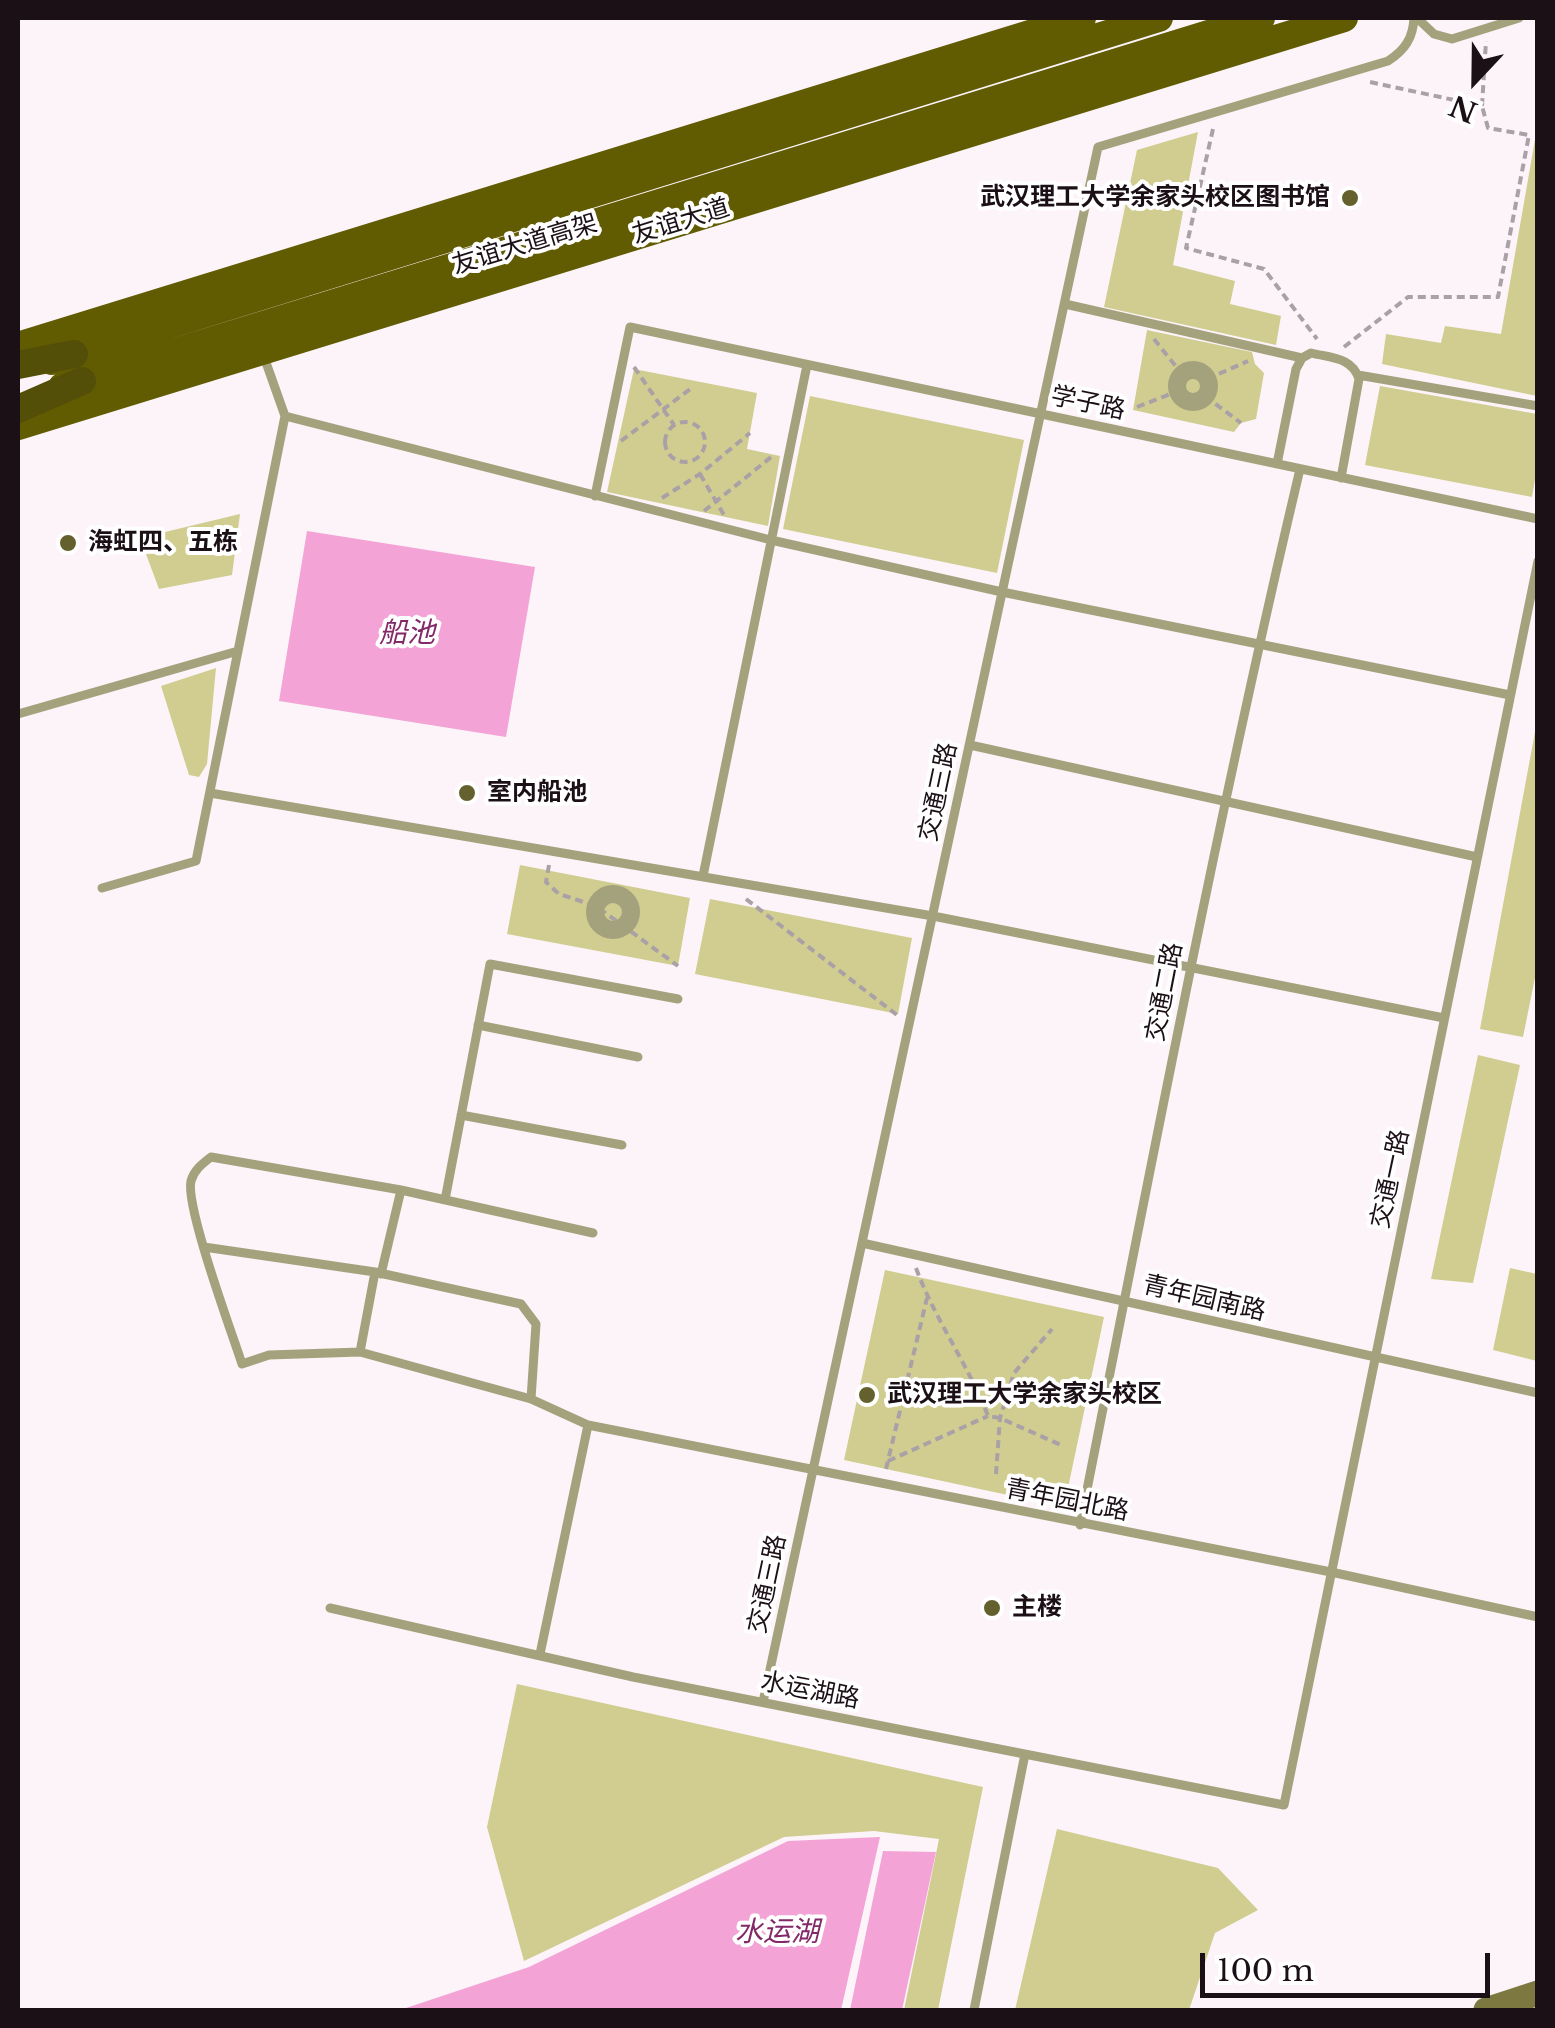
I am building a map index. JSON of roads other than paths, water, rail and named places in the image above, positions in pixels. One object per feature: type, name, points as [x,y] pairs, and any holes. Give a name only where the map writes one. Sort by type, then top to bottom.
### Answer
[{"type":"highway","points":[[18,368],[78,367]]},
{"type":"highway","points":[[18,410],[78,367]]},
{"type":"main road","points":[[18,346],[1082,18]]},
{"type":"main road","name":"友谊大道高架","points":[[18,400],[78,367],[1158,18]]},
{"type":"main road","name":"友谊大道高架","points":[[78,367],[1261,18]]},
{"type":"main road","name":"友谊大道","points":[[18,426],[1344,18]]},
{"type":"main road","points":[[1486,2010],[1538,1992]]},
{"type":"street","points":[[1196,370],[1206,387],[1192,402],[1183,398],[1180,382],[1196,370]]},
{"type":"street","points":[[606,895],[624,897],[630,903],[632,914],[623,927],[612,930],[596,918],[596,906],[606,895]]},
{"type":"lane","points":[[1416,18],[1443,38],[1460,38],[1518,18]]},
{"type":"lane","name":"交通三路","points":[[763,1702],[1098,148],[1388,61],[1402,53],[1416,18]]},
{"type":"lane","points":[[1065,304],[1302,358]]},
{"type":"lane","name":"学子路","points":[[595,496],[630,327],[1538,519]]},
{"type":"lane","points":[[102,888],[196,861],[286,416],[262,350]]},
{"type":"lane","points":[[1277,464],[1296,369],[1302,358],[1311,353],[1347,361],[1358,375],[1538,406]]},
{"type":"lane","points":[[702,876],[807,364]]},
{"type":"lane","points":[[1341,478],[1358,375]]},
{"type":"lane","points":[[286,416],[771,540],[1002,592],[1510,695]]},
{"type":"lane","name":"交通二路","points":[[1080,1525],[1190,969],[1300,469]]},
{"type":"lane","name":"交通一路","points":[[1284,1805],[1538,561]]},
{"type":"lane","points":[[1525,621],[1538,624]]},
{"type":"lane","points":[[18,714],[238,650]]},
{"type":"lane","points":[[970,745],[1477,857]]},
{"type":"lane","points":[[210,793],[932,916],[1444,1018]]},
{"type":"lane","points":[[444,1200],[490,964],[678,999]]},
{"type":"lane","points":[[478,1025],[638,1057]]},
{"type":"lane","points":[[461,1115],[622,1146]]},
{"type":"lane","points":[[530,1399],[536,1324],[520,1304],[378,1273],[204,1247],[190,1182],[198,1167],[211,1158],[401,1190],[593,1232]]},
{"type":"lane","points":[[360,1352],[401,1190]]},
{"type":"lane","name":"青年园南路","points":[[862,1243],[1538,1393]]},
{"type":"lane","name":"青年园北路","points":[[204,1247],[242,1364],[269,1355],[360,1352],[530,1399],[588,1425],[1331,1572],[1538,1617]]},
{"type":"lane","points":[[540,1654],[588,1425]]},
{"type":"lane","name":"水运湖路","points":[[330,1608],[763,1702],[1284,1805]]},
{"type":"lane","points":[[974,2010],[1026,1754]]},
{"type":"water","name":"船池","points":[[307,531],[535,567],[506,737],[279,701]]},
{"type":"water","name":"水运湖","points":[[880,1837],[841,2010],[400,2010],[529,1967],[788,1841]]},
{"type":"water","points":[[883,1851],[936,1852],[902,2010],[850,2010]]},
{"type":"place","name":"武汉理工大学余家头校区图书馆","points":[[1350,198]]},
{"type":"place","name":"海虹四、五栋","points":[[68,543]]},
{"type":"place","name":"室内船池","points":[[467,793]]},
{"type":"place","name":"武汉理工大学余家头校区","points":[[867,1395]]},
{"type":"place","name":"主楼","points":[[992,1608]]}]
